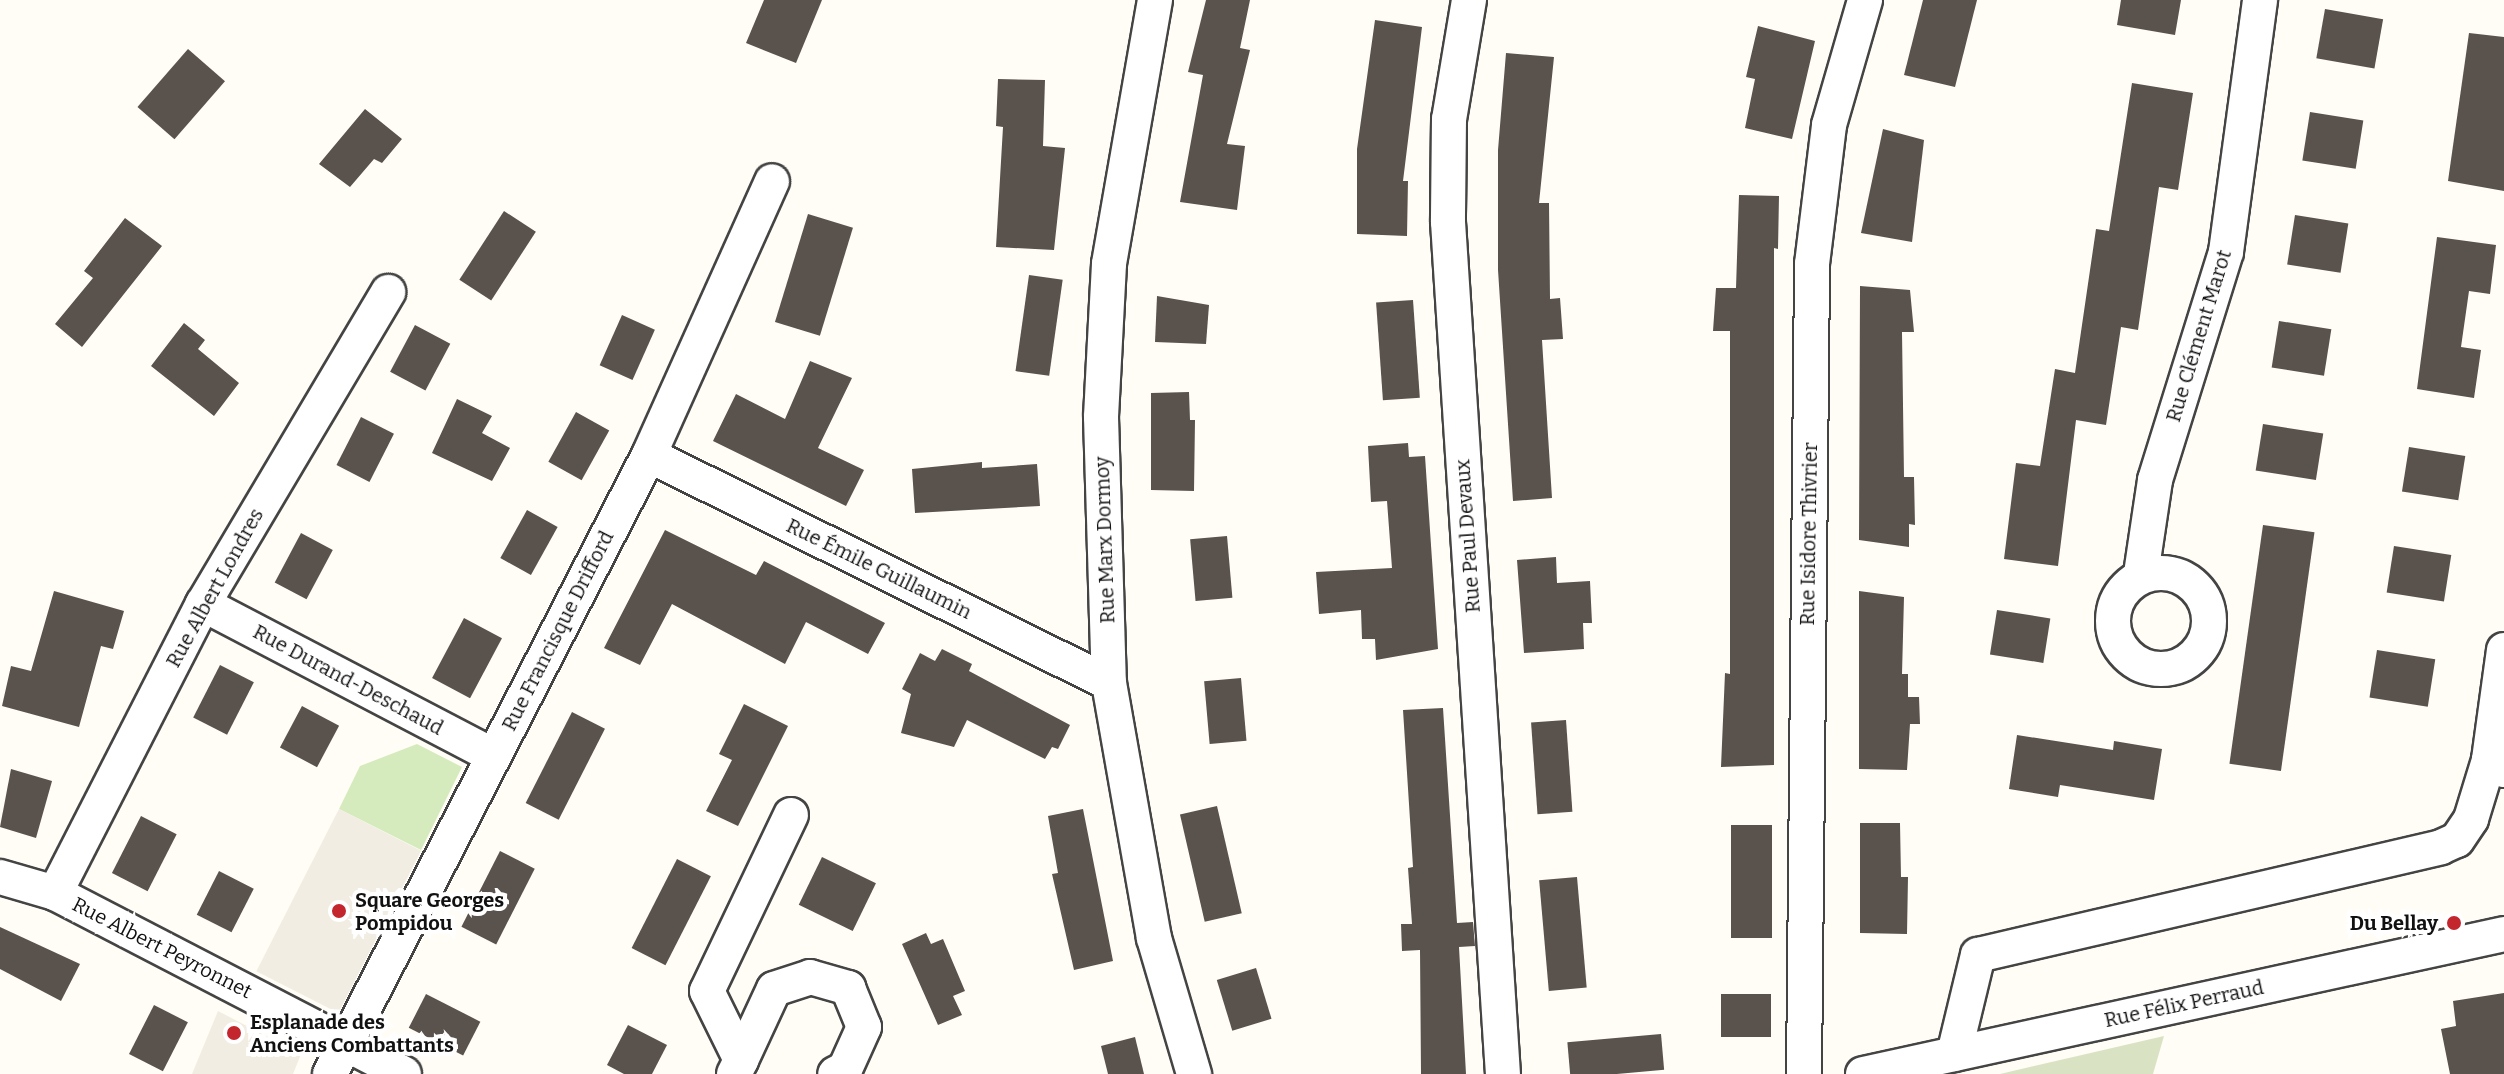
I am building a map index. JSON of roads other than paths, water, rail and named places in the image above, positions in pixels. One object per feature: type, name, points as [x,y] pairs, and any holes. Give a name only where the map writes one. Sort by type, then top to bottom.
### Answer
[{"type":"street","name":"Rue Marx Dormoy","points":[[1155,0],[1109,264],[1101,417],[1109,683],[1154,938],[1194,1074]]},
{"type":"street","name":"Rue Paul Devaux","points":[[1469,0],[1449,119],[1448,222],[1503,1074]]},
{"type":"street","name":"Rue Isidore Thivrier","points":[[1804,1074],[1812,264],[1829,125],[1865,0]]},
{"type":"street","name":"Rue Clément Marot","points":[[2141,574],[2155,480],[2226,252],[2260,0]]},
{"type":"street","name":"Rue Francisque Drifford","points":[[330,1074],[649,455],[772,181]]},
{"type":"street","name":"Rue Albert Londres","points":[[55,893],[203,604],[388,292]]},
{"type":"street","name":"Rue Émile Guillaumin","points":[[649,455],[1109,683]]},
{"type":"street","name":"Rue Durand-Deschaud","points":[[203,604],[494,756]]},
{"type":"street","points":[[1954,1054],[1978,955],[2441,847],[2457,840],[2471,819],[2496,765],[2504,650]]},
{"type":"street","points":[[737,1067],[707,991],[791,815]]},
{"type":"street","name":"Rue Albert Peyronnet","points":[[0,877],[55,893],[404,1074]]},
{"type":"street","name":"Rue Félix Perraud","points":[[1863,1074],[2504,934]]},
{"type":"street","points":[[737,1067],[774,989],[810,977],[848,988],[864,1027],[845,1069],[835,1074]]},
{"type":"place","name":"Square Georges Pompidou","points":[[339,911]]},
{"type":"place","name":"Du Bellay","points":[[2454,923]]},
{"type":"place","name":"Esplanade des Anciens Combattants","points":[[234,1033]]}]
